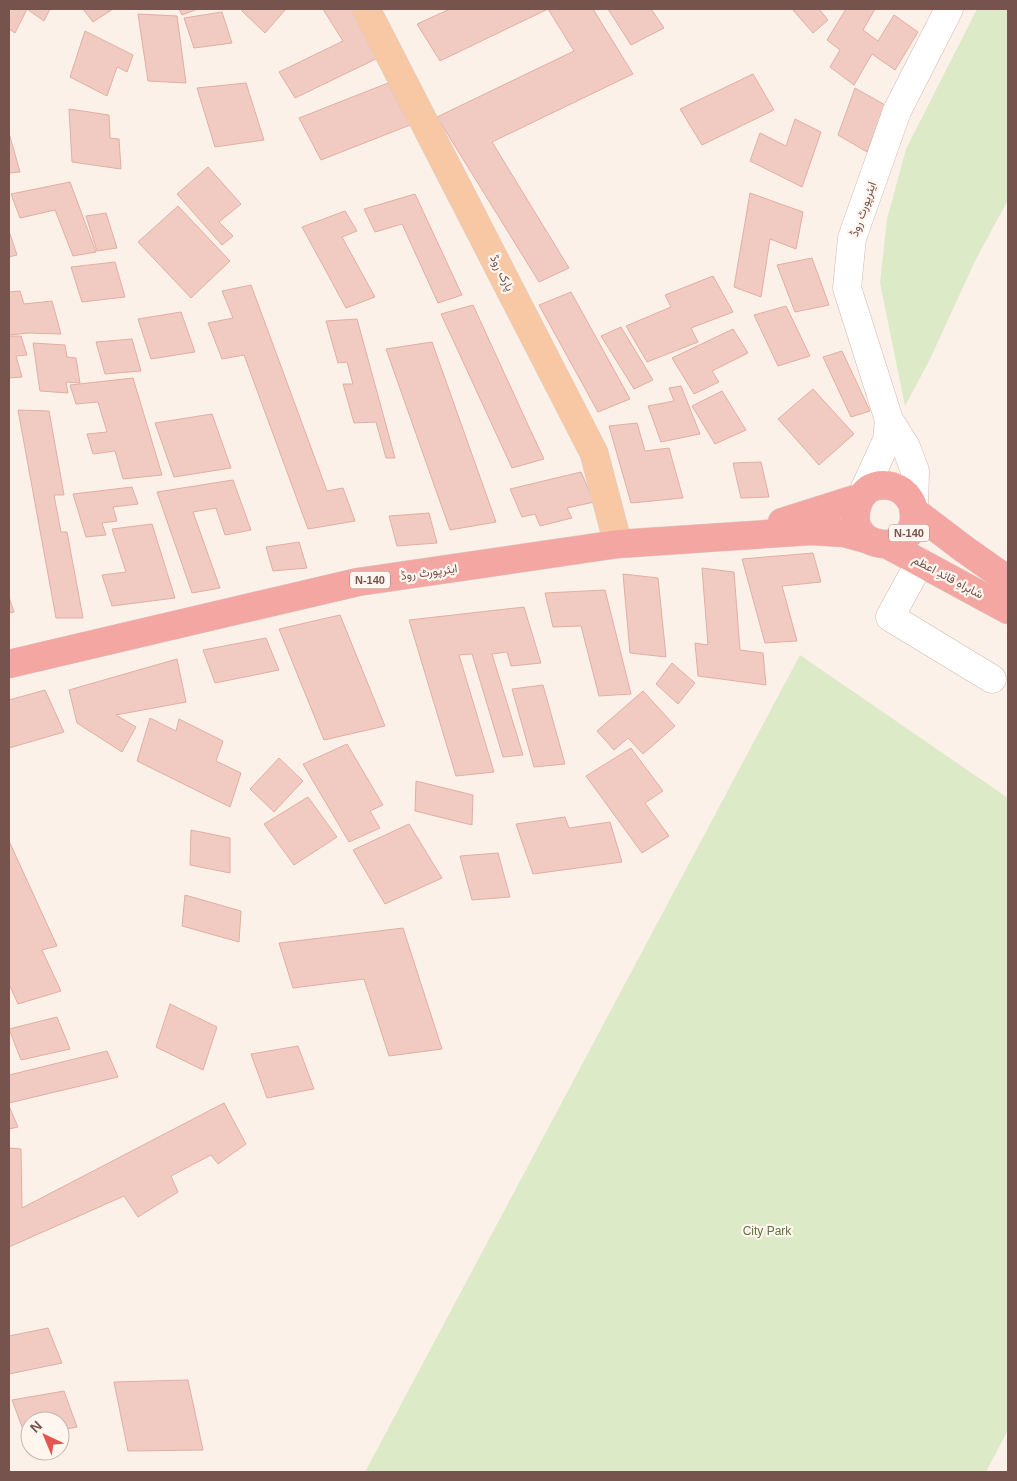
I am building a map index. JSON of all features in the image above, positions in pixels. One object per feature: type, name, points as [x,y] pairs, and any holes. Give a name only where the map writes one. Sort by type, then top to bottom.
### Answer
[{"type":"highway","name":"N-140","points":[[861,497],[869,489],[880,485],[892,486],[903,491],[910,500],[914,511],[914,523],[908,533],[899,541],[877,542]]},
{"type":"highway","name":"ایئرپورٹ روڈ","points":[[737,535],[822,511],[861,497]]},
{"type":"highway","points":[[861,497],[856,508],[855,519],[859,530],[877,542]]},
{"type":"highway","name":"N-140","points":[[914,511],[964,550],[1008,580]]},
{"type":"highway","name":"ایئرپورٹ روڈ","points":[[9,664],[358,582],[618,544],[811,531],[844,533],[877,542]]},
{"type":"highway","name":"شاہراہِ قائدِ اعظم","points":[[877,542],[920,562],[1008,610]]},
{"type":"main road","name":"پارک روڈ","points":[[366,9],[594,454],[618,544]]},
{"type":"street","name":"ایئرپورٹ روڈ","points":[[914,511],[915,471],[906,447],[889,420],[847,288],[852,238],[897,112],[949,9]]},
{"type":"street","name":"ایئرپورٹ روڈ","points":[[861,497],[887,440],[889,420]]},
{"type":"street","points":[[920,562],[890,617],[992,680]]},
{"type":"green space","points":[[977,9],[1008,9],[1008,200],[976,259],[930,359],[905,406],[880,283],[887,219],[906,149]]},
{"type":"green space","name":"City Park","points":[[800,655],[1008,798],[1008,1430],[986,1472],[365,1472]]},
{"type":"building","points":[[9,9],[27,9],[15,33],[9,29]]},
{"type":"building","points":[[27,9],[50,9],[44,21]]},
{"type":"building","points":[[83,9],[113,9],[93,22]]},
{"type":"building","points":[[179,9],[198,9],[182,15]]},
{"type":"building","points":[[243,9],[286,9],[265,33],[242,11]]},
{"type":"building","points":[[323,9],[351,9],[380,57],[295,98],[279,72],[343,41]]},
{"type":"building","points":[[450,9],[548,9],[440,61],[417,24]]},
{"type":"building","points":[[548,9],[593,9],[633,74],[492,142],[569,268],[539,282],[437,117],[574,51]]},
{"type":"building","points":[[608,9],[651,9],[664,28],[631,45]]},
{"type":"building","points":[[792,9],[819,9],[828,20],[813,33]]},
{"type":"building","points":[[846,9],[875,9],[863,30],[878,41],[894,15],[918,32],[895,70],[872,54],[854,85],[830,67],[840,50],[827,40]]},
{"type":"building","points":[[222,12],[232,43],[194,48],[184,18]]},
{"type":"building","points":[[138,14],[177,16],[186,83],[148,81]]},
{"type":"building","points":[[85,31],[133,55],[127,72],[117,67],[107,96],[70,77]]},
{"type":"building","points":[[753,74],[774,110],[702,145],[680,109]]},
{"type":"building","points":[[246,83],[264,140],[215,147],[197,88]]},
{"type":"building","points":[[388,83],[410,125],[321,160],[299,118]]},
{"type":"building","points":[[855,88],[885,105],[867,152],[838,135]]},
{"type":"building","points":[[69,109],[109,115],[110,138],[119,139],[121,169],[72,162]]},
{"type":"building","points":[[795,119],[821,132],[802,187],[750,161],[760,133],[786,146]]},
{"type":"building","points":[[9,133],[20,172],[9,173]]},
{"type":"building","points":[[208,167],[241,204],[219,222],[233,236],[222,245],[177,194]]},
{"type":"building","points":[[70,182],[96,252],[73,256],[55,210],[20,218],[11,194]]},
{"type":"building","points":[[750,193],[803,212],[796,249],[770,239],[761,297],[734,287]]},
{"type":"building","points":[[415,194],[462,295],[438,303],[402,224],[375,232],[364,209]]},
{"type":"building","points":[[178,206],[230,261],[191,298],[138,242]]},
{"type":"building","points":[[345,211],[357,231],[342,237],[375,297],[346,308],[302,227]]},
{"type":"building","points":[[106,213],[117,248],[97,251],[86,216]]},
{"type":"building","points":[[9,231],[17,255],[9,257]]},
{"type":"building","points":[[812,258],[829,305],[795,312],[777,265]]},
{"type":"building","points":[[115,262],[125,297],[82,302],[71,267]]},
{"type":"building","points":[[713,276],[733,312],[691,328],[698,342],[647,362],[626,326],[671,307],[665,295]]},
{"type":"building","points":[[251,285],[327,491],[343,488],[355,521],[308,529],[244,355],[222,359],[208,323],[233,318],[222,291]]},
{"type":"building","points":[[20,291],[24,304],[52,301],[61,334],[29,333],[9,335],[9,292]]},
{"type":"building","points":[[571,292],[630,399],[598,412],[539,305]]},
{"type":"building","points":[[473,305],[544,459],[512,468],[441,314]]},
{"type":"building","points":[[786,306],[810,356],[778,366],[754,315]]},
{"type":"building","points":[[181,312],[195,352],[151,359],[138,319]]},
{"type":"building","points":[[357,319],[395,458],[386,458],[376,422],[354,423],[343,384],[353,384],[347,362],[338,363],[326,321]]},
{"type":"building","points":[[621,327],[653,380],[634,389],[601,336]]},
{"type":"building","points":[[733,329],[748,353],[712,371],[719,382],[694,394],[672,358]]},
{"type":"building","points":[[9,336],[21,336],[27,355],[16,356],[22,377],[9,378]]},
{"type":"building","points":[[132,339],[141,371],[105,374],[96,342]]},
{"type":"building","points":[[432,342],[496,522],[450,530],[386,349]]},
{"type":"building","points":[[33,343],[65,345],[67,357],[76,358],[80,383],[66,382],[68,393],[40,391]]},
{"type":"building","points":[[842,351],[870,411],[851,417],[823,357]]},
{"type":"building","points":[[133,378],[162,475],[123,479],[115,451],[93,454],[87,434],[107,432],[98,402],[76,404],[70,385]]},
{"type":"building","points":[[681,386],[700,434],[661,442],[648,406],[674,401],[669,388]]},
{"type":"building","points":[[813,389],[854,434],[819,465],[778,419]]},
{"type":"building","points":[[722,391],[746,430],[715,444],[692,406]]},
{"type":"building","points":[[18,410],[49,411],[64,495],[54,495],[61,532],[67,532],[83,618],[56,618]]},
{"type":"building","points":[[212,414],[231,468],[174,477],[155,423]]},
{"type":"building","points":[[637,423],[645,451],[669,448],[683,498],[631,503],[609,426]]},
{"type":"building","points":[[761,462],[769,497],[741,498],[733,463]]},
{"type":"building","points":[[581,472],[594,502],[567,508],[572,518],[540,526],[535,514],[522,517],[510,489]]},
{"type":"building","points":[[233,480],[251,530],[225,535],[216,508],[193,512],[220,588],[192,593],[157,492]]},
{"type":"building","points":[[132,487],[138,504],[113,507],[117,521],[102,523],[106,535],[86,537],[73,494]]},
{"type":"building","points":[[429,513],[437,543],[397,546],[389,516]]},
{"type":"building","points":[[152,524],[175,598],[112,606],[102,575],[126,572],[112,529]]},
{"type":"building","points":[[299,542],[307,568],[273,571],[266,547]]},
{"type":"building","points":[[813,553],[821,582],[782,586],[797,641],[765,643],[742,559]]},
{"type":"building","points":[[702,568],[734,572],[740,650],[763,653],[766,685],[698,676],[695,643],[708,645]]},
{"type":"building","points":[[623,574],[658,578],[666,657],[630,653]]},
{"type":"building","points":[[605,590],[631,694],[599,696],[581,626],[553,627],[545,593]]},
{"type":"building","points":[[9,597],[14,612],[9,613]]},
{"type":"building","points":[[524,607],[541,663],[511,666],[507,652],[492,654],[523,755],[503,757],[472,654],[459,655],[494,772],[456,776],[409,620]]},
{"type":"building","points":[[340,615],[385,726],[324,740],[279,629]]},
{"type":"building","points":[[266,638],[279,670],[215,683],[203,650]]},
{"type":"building","points":[[177,659],[186,702],[116,715],[136,727],[122,752],[77,723],[69,690]]},
{"type":"building","points":[[672,663],[695,683],[678,704],[656,684]]},
{"type":"building","points":[[543,685],[565,764],[534,767],[512,689]]},
{"type":"building","points":[[45,690],[64,732],[9,748],[9,700]]},
{"type":"building","points":[[643,691],[675,726],[643,754],[628,738],[614,750],[597,731]]},
{"type":"building","points":[[150,718],[176,731],[179,719],[223,741],[216,761],[241,773],[230,807],[137,761]]},
{"type":"building","points":[[347,744],[383,805],[370,811],[380,828],[349,842],[303,764]]},
{"type":"building","points":[[631,748],[663,791],[645,803],[669,836],[642,853],[586,776]]},
{"type":"building","points":[[279,758],[303,781],[274,812],[250,789]]},
{"type":"building","points":[[416,781],[473,795],[472,825],[415,811]]},
{"type":"building","points":[[308,797],[337,837],[294,865],[264,824]]},
{"type":"building","points":[[565,817],[569,828],[610,822],[622,862],[533,874],[516,824]]},
{"type":"building","points":[[409,824],[442,878],[385,904],[353,850]]},
{"type":"building","points":[[191,830],[230,838],[230,873],[190,865]]},
{"type":"building","points":[[9,841],[57,946],[42,950],[61,991],[18,1004],[9,984]]},
{"type":"building","points":[[498,853],[510,897],[472,900],[460,856]]},
{"type":"building","points":[[185,895],[241,911],[239,942],[182,926]]},
{"type":"building","points":[[403,928],[442,1049],[389,1056],[364,979],[293,988],[279,943]]},
{"type":"building","points":[[170,1004],[217,1027],[203,1070],[156,1047]]},
{"type":"building","points":[[57,1017],[70,1049],[21,1060],[9,1029]]},
{"type":"building","points":[[298,1046],[314,1089],[267,1098],[251,1054]]},
{"type":"building","points":[[107,1051],[118,1077],[9,1103],[9,1075]]},
{"type":"building","points":[[224,1103],[246,1144],[218,1164],[211,1155],[171,1176],[178,1192],[138,1217],[124,1196],[9,1247],[9,1148],[21,1149],[22,1208]]},
{"type":"building","points":[[9,1106],[18,1127],[9,1129]]},
{"type":"building","points":[[48,1328],[62,1363],[9,1374],[9,1336]]},
{"type":"building","points":[[188,1380],[203,1450],[128,1451],[114,1382]]},
{"type":"building","points":[[64,1391],[77,1427],[70,1428],[70,1411],[20,1411],[20,1422],[12,1400]]}]
